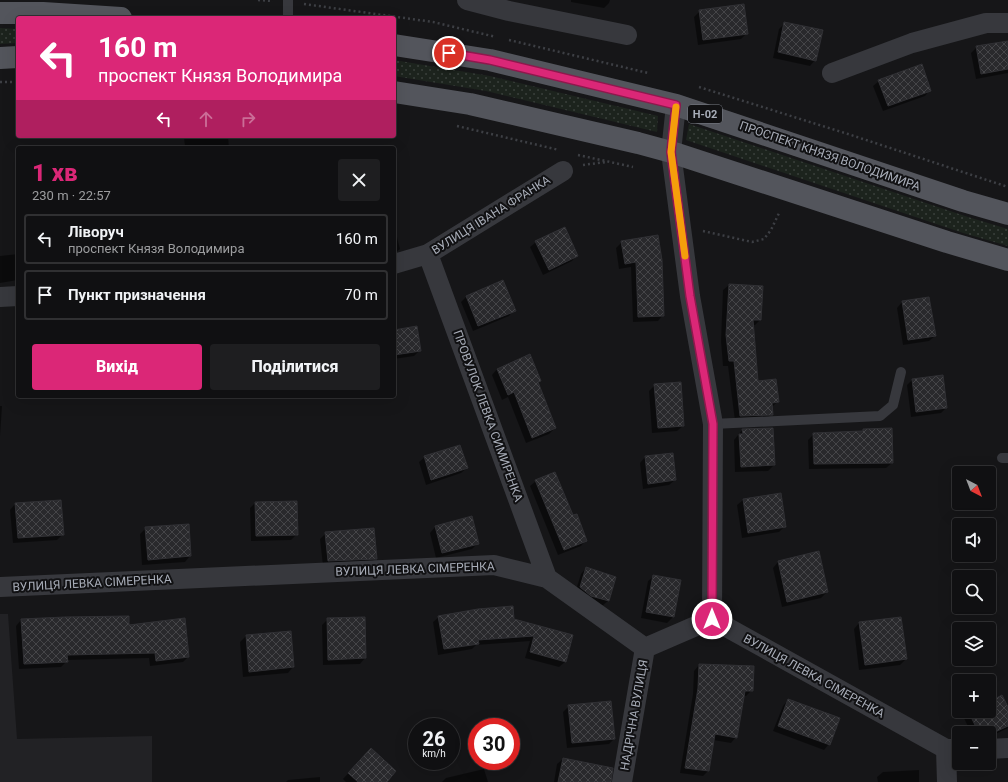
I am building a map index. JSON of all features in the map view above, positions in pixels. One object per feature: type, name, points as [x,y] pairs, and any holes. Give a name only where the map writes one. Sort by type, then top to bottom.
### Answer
[{"type":"main road","points":[[0,13],[43,13],[90,16]]},
{"type":"main road","name":"ПРОСПЕКТ КНЯЗЯ ВОЛОДИМИРА","points":[[396,44],[490,60],[676,105],[963,201],[1008,214]]},
{"type":"main road","points":[[0,58],[16,57]]},
{"type":"main road","points":[[396,92],[470,104],[671,152],[947,242],[1008,260]]},
{"type":"street","points":[[467,0],[509,11],[627,34]]},
{"type":"street","points":[[832,73],[912,43],[986,23],[1008,23]]},
{"type":"street","points":[[645,648],[712,619],[713,424],[690,296],[671,152],[676,105]]},
{"type":"street","name":"ВУЛИЦЯ ІВАНА ФРАНКА","points":[[396,263],[428,254],[563,171]]},
{"type":"street","name":"ПРОВУЛОК ЛЕВКА СИМИРЕНКА","points":[[428,254],[547,578]]},
{"type":"street","points":[[0,297],[16,296]]},
{"type":"street","name":"ВУЛИЦЯ ЛЕВКА СІМЕРЕНКА","points":[[0,587],[494,565],[547,578],[645,648]]},
{"type":"street","name":"ВУЛИЦЯ ЛЕВКА СІМЕРЕНКА","points":[[712,619],[952,749]]},
{"type":"street","name":"НАДРІЧНА ВУЛИЦЯ","points":[[622,782],[645,648]]},
{"type":"street","points":[[996,749],[1008,748]]},
{"type":"street","points":[[947,782],[952,749]]},
{"type":"lane","points":[[288,0],[288,16]]},
{"type":"lane","points":[[713,424],[880,416],[893,405],[901,372]]},
{"type":"path","points":[[630,69],[653,75]]},
{"type":"path","points":[[0,82],[16,82]]},
{"type":"path","points":[[691,85],[834,129],[1008,187]]},
{"type":"path","points":[[454,125],[560,151]]},
{"type":"path","points":[[576,154],[638,168]]},
{"type":"path","points":[[563,171],[579,166],[609,162]]},
{"type":"path","points":[[681,227],[752,242],[764,239],[771,230],[780,210],[787,213]]},
{"type":"shaded area","points":[[0,28],[16,29],[16,43],[0,44]]},
{"type":"shaded area","points":[[396,60],[490,76],[658,116],[657,132],[486,91],[396,76]]},
{"type":"shaded area","points":[[689,124],[1008,229],[1008,246],[963,233],[686,140]]},
{"type":"shaded area","points":[[0,614],[8,614],[17,739],[152,736],[152,782],[0,782]]},
{"type":"building","points":[[744,4],[748,34],[703,40],[699,10]]},
{"type":"building","points":[[784,22],[823,30],[816,61],[778,52]]},
{"type":"building","points":[[1008,41],[1008,69],[981,74],[976,46]]},
{"type":"building","points":[[922,64],[931,91],[888,106],[878,80]]},
{"type":"building","points":[[565,227],[578,256],[549,270],[535,241]]},
{"type":"building","points":[[658,235],[662,260],[664,316],[638,317],[636,262],[625,264],[621,241]]},
{"type":"building","points":[[503,280],[516,311],[478,326],[466,296]]},
{"type":"building","points":[[729,284],[763,286],[761,320],[753,320],[758,381],[776,379],[779,402],[772,403],[773,415],[740,416],[734,361],[729,361],[726,335]]},
{"type":"building","points":[[929,297],[936,336],[908,340],[902,301]]},
{"type":"building","points":[[417,326],[421,351],[396,355],[396,330]]},
{"type":"building","points":[[530,354],[541,381],[538,382],[556,428],[532,438],[514,392],[508,395],[497,369]]},
{"type":"building","points":[[943,375],[947,408],[916,412],[912,379]]},
{"type":"building","points":[[681,382],[684,426],[658,428],[654,384]]},
{"type":"building","points":[[773,428],[775,465],[741,467],[739,434],[743,434],[742,429]]},
{"type":"building","points":[[892,428],[893,463],[814,464],[813,433]]},
{"type":"building","points":[[460,445],[468,468],[431,480],[424,456]]},
{"type":"building","points":[[673,453],[676,480],[648,484],[645,456]]},
{"type":"building","points":[[555,472],[573,515],[577,514],[587,541],[564,550],[535,480]]},
{"type":"building","points":[[781,493],[786,527],[748,533],[743,499]]},
{"type":"building","points":[[61,500],[64,535],[18,538],[15,503]]},
{"type":"building","points":[[297,501],[298,535],[256,536],[255,502]]},
{"type":"building","points":[[472,516],[479,544],[442,553],[435,526]]},
{"type":"building","points":[[189,524],[191,556],[148,560],[145,527]]},
{"type":"building","points":[[374,528],[377,559],[328,561],[325,532]]},
{"type":"building","points":[[819,551],[828,592],[787,602],[778,561]]},
{"type":"building","points":[[586,567],[616,577],[609,601],[591,596],[580,587]]},
{"type":"building","points":[[653,575],[681,580],[674,617],[646,612]]},
{"type":"building","points":[[513,606],[514,619],[573,635],[566,662],[530,652],[534,636],[478,640],[479,644],[444,649],[438,616],[478,609]]},
{"type":"building","points":[[129,616],[129,625],[185,618],[189,657],[156,661],[155,653],[67,655],[68,662],[24,664],[21,619]]},
{"type":"building","points":[[365,617],[366,658],[328,660],[327,618]]},
{"type":"building","points":[[901,617],[907,659],[865,665],[859,622]]},
{"type":"building","points":[[291,631],[294,667],[249,672],[246,635]]},
{"type":"building","points":[[699,664],[754,666],[753,691],[745,691],[737,738],[715,734],[709,771],[685,768],[698,688]]},
{"type":"building","points":[[1002,695],[1008,707],[1008,726],[996,732],[996,726],[976,726],[972,718],[996,718],[996,698]]},
{"type":"building","points":[[788,699],[840,718],[830,745],[778,726]]},
{"type":"building","points":[[611,701],[615,739],[572,743],[568,705]]},
{"type":"building","points":[[371,748],[396,771],[387,782],[358,782],[348,773]]},
{"type":"building","points":[[563,758],[613,768],[611,782],[558,782]]},
{"type":"slow traffic","points":[[676,107],[671,152],[685,256]]},
{"type":"route","points":[[449,53],[490,60],[676,105],[671,152],[690,296],[713,424],[712,619]]}]
